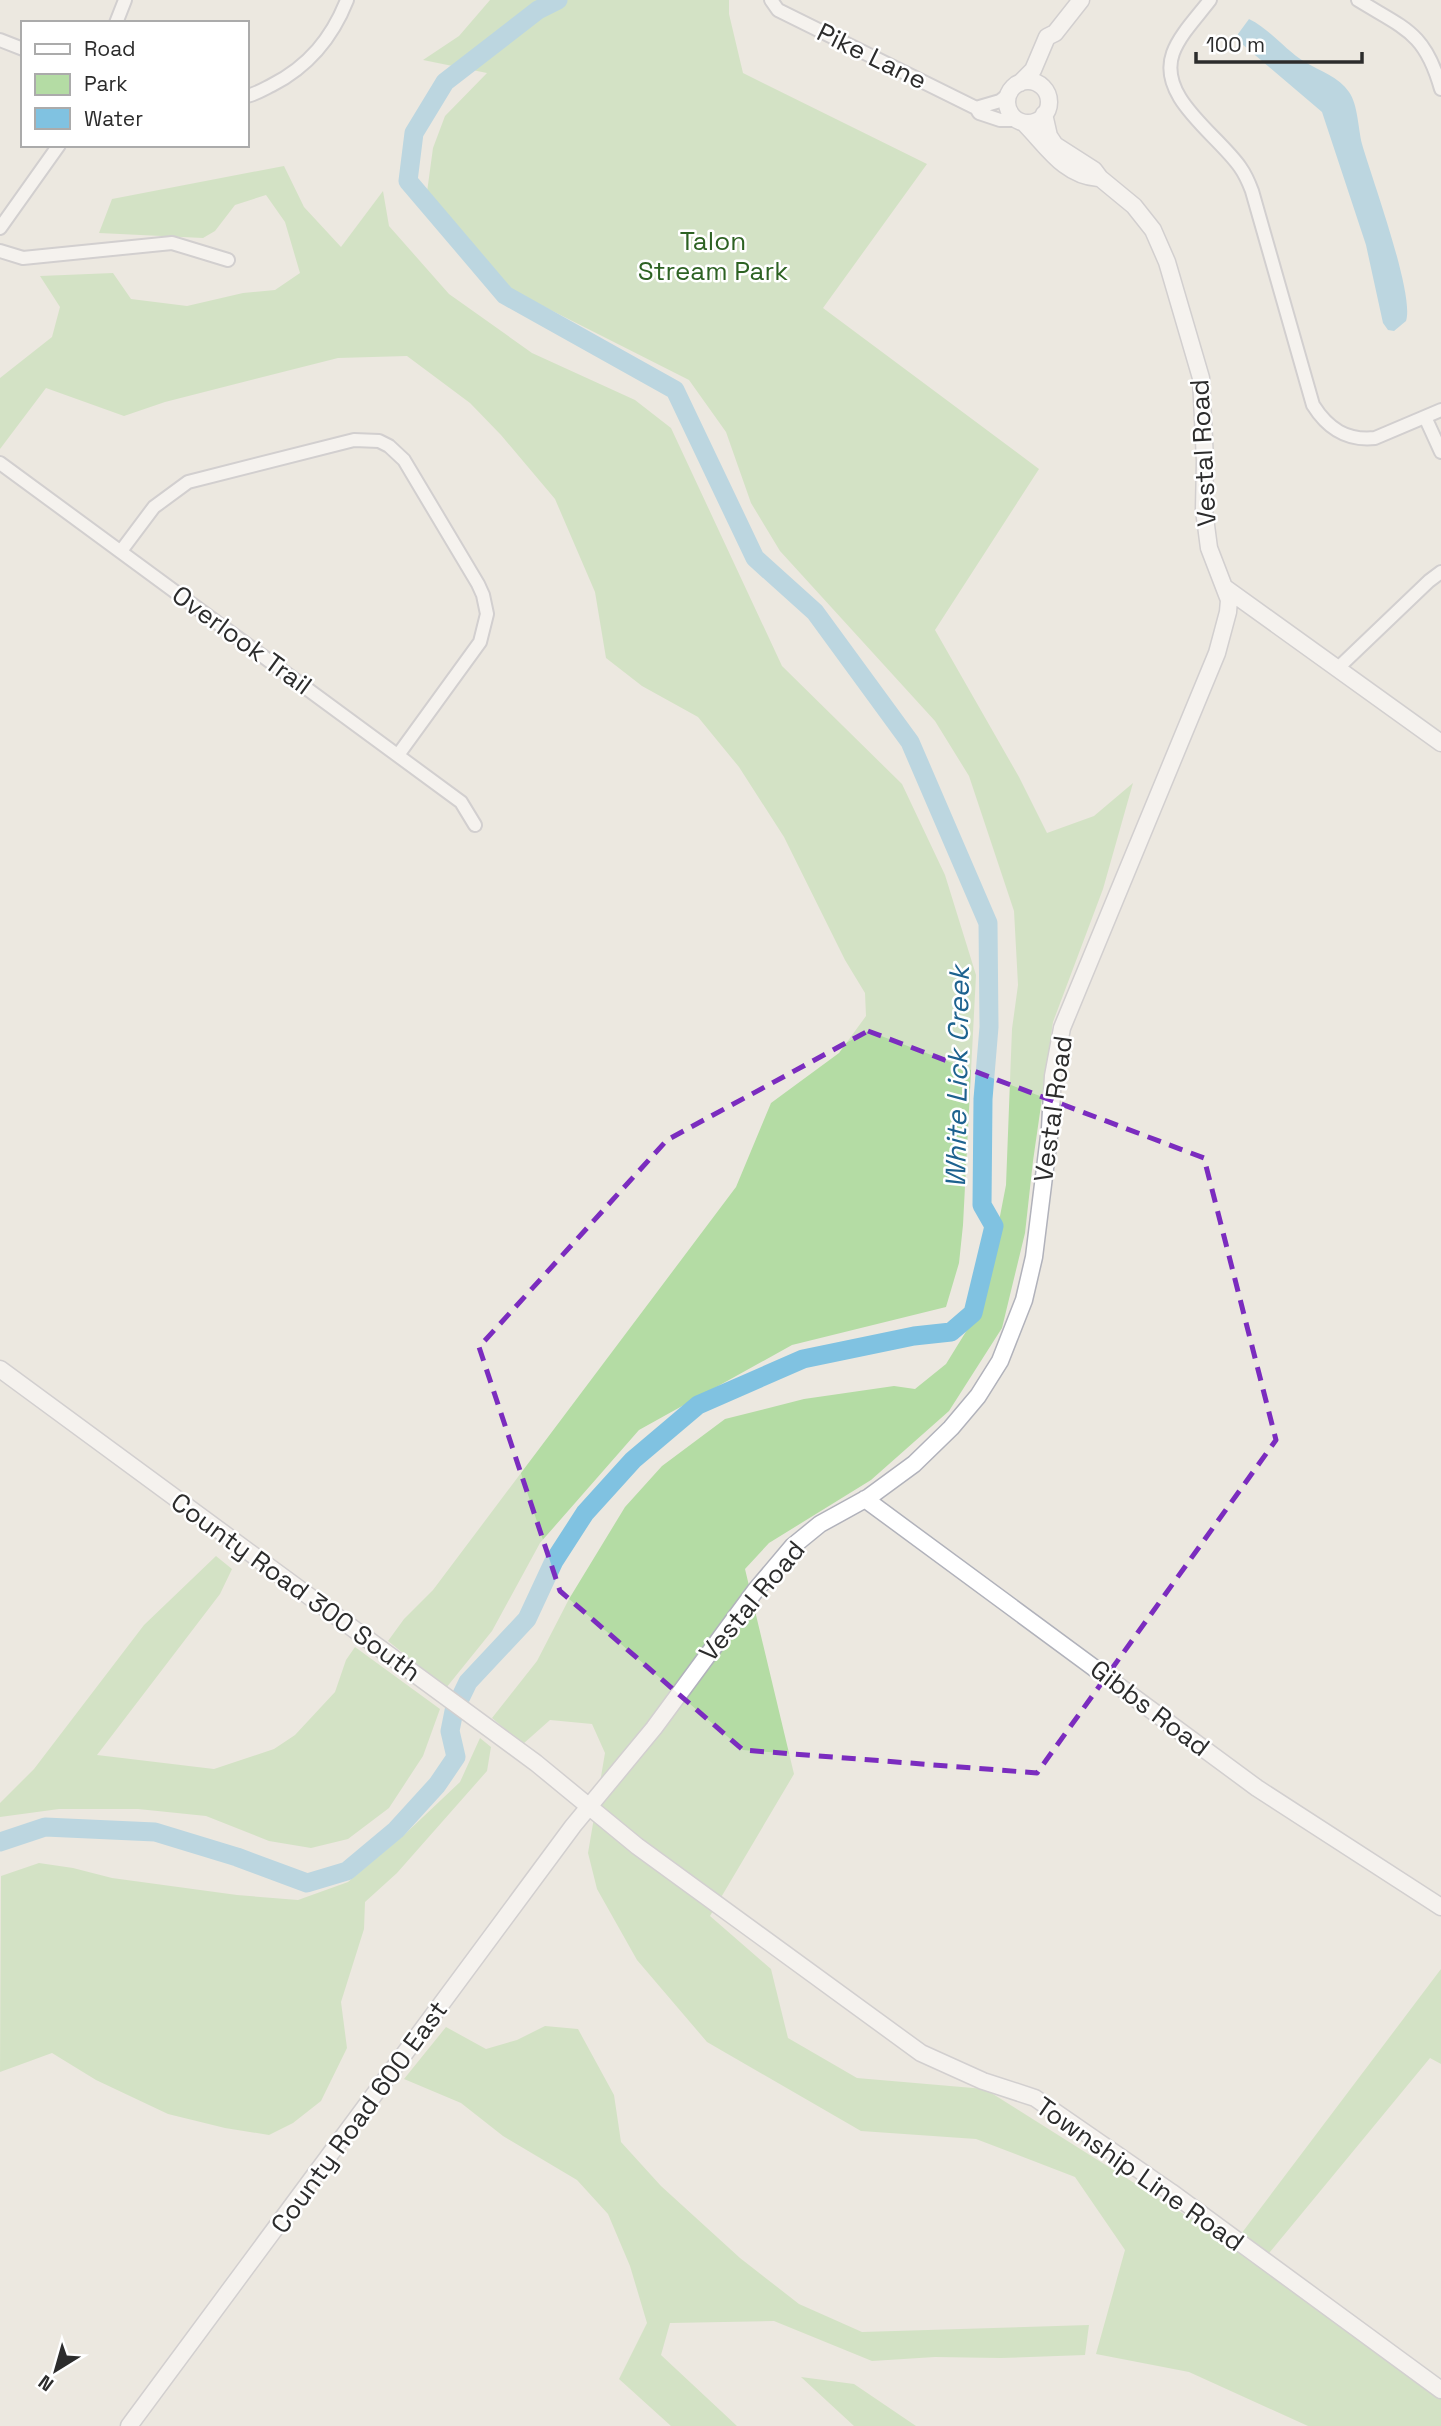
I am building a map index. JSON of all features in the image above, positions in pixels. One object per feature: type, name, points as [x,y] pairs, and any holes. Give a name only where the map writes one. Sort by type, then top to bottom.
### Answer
[{"type":"street","points":[[117,21],[125,0]]},
{"type":"street","points":[[248,96],[290,76],[303,66],[329,36],[347,0]]},
{"type":"street","name":"Pike Lane","points":[[771,0],[785,13],[976,108],[979,113],[1021,122]]},
{"type":"street","points":[[976,108],[1000,101],[1015,88],[1032,70],[1047,37],[1055,33],[1081,0]]},
{"type":"street","points":[[1358,0],[1420,41],[1432,61],[1441,89]]},
{"type":"street","points":[[1203,2],[1174,50],[1170,61],[1171,82],[1180,100],[1240,166],[1252,191],[1313,405],[1321,418],[1332,428],[1355,438],[1375,438],[1441,410]]},
{"type":"street","points":[[1046,92],[1036,83],[1015,88],[1007,102],[1009,110],[1021,122],[1037,121],[1045,114],[1049,103],[1045,70],[1055,43],[1055,33]]},
{"type":"street","points":[[0,40],[21,48]]},
{"type":"street","name":"Vestal Road","points":[[589,1809],[654,1728],[755,1591],[793,1546],[820,1524],[865,1499],[914,1464],[951,1429],[978,1396],[999,1361],[1015,1327],[1034,1257],[1050,1128],[1053,1076],[1062,1028],[1217,653],[1229,600],[1209,548],[1204,510],[1205,461],[1201,378],[1178,295],[1153,230],[1134,206],[1094,170],[1055,145],[1047,130],[1045,114]]},
{"type":"street","name":"Vestal Road","points":[[1021,122],[1056,159],[1090,178],[1100,178]]},
{"type":"street","points":[[0,228],[58,147]]},
{"type":"street","points":[[0,251],[23,258],[172,243],[228,260]]},
{"type":"street","points":[[1425,417],[1441,452]]},
{"type":"street","points":[[121,551],[155,507],[188,482],[354,440],[368,439],[389,446],[404,460],[419,482],[478,584],[487,614],[480,642],[398,755]]},
{"type":"street","name":"Overlook Trail","points":[[0,463],[461,802],[475,825]]},
{"type":"street","points":[[1338,668],[1441,572]]},
{"type":"street","points":[[1224,587],[1441,743]]},
{"type":"street","name":"County Road 300 South","points":[[0,1369],[536,1763],[589,1809]]},
{"type":"street","name":"Gibbs Road","points":[[865,1499],[1257,1788],[1441,1907]]},
{"type":"street","name":"Township Line Road","points":[[589,1809],[921,2053],[983,2081],[1035,2098],[1160,2185],[1441,2390]]},
{"type":"street","name":"County Road 600 East","points":[[129,2426],[573,1826],[589,1809]]},
{"type":"highlighted area","points":[[868,1031],[1204,1158],[1276,1440],[1037,1773],[743,1750],[560,1591],[479,1347],[667,1140]]},
{"type":"green space","name":"Talon Stream Park","points":[[490,0],[729,0],[729,14],[743,73],[927,164],[823,308],[1039,469],[935,630],[1019,777],[1047,833],[1094,816],[1133,783],[1103,889],[1053,1022],[1025,1233],[1002,1328],[949,1411],[871,1480],[769,1543],[745,1569],[794,1774],[710,1916],[771,1969],[788,2038],[857,2078],[985,2089],[1204,2227],[1223,2228],[1238,2238],[1441,1969],[1441,2064],[1430,2058],[1265,2258],[1441,2390],[1441,2426],[1308,2426],[1189,2372],[1096,2354],[1125,2250],[1075,2177],[976,2139],[861,2131],[707,2042],[637,1960],[597,1889],[588,1853],[605,1753],[592,1724],[550,1720],[523,1744],[492,1718],[537,1661],[569,1599],[625,1507],[662,1466],[725,1419],[804,1399],[894,1386],[915,1389],[946,1364],[983,1304],[1006,1185],[1012,1029],[1018,985],[1014,911],[969,776],[935,721],[780,551],[751,503],[726,432],[689,380],[511,290],[427,192],[433,148],[445,116],[487,73],[423,60],[459,36]]},
{"type":"green space","points":[[284,166],[304,207],[341,247],[383,191],[389,226],[449,294],[532,353],[635,400],[671,428],[782,666],[902,784],[945,875],[976,975],[963,1225],[959,1263],[946,1307],[792,1345],[639,1430],[540,1543],[492,1631],[446,1688],[388,1641],[404,1619],[433,1590],[736,1187],[771,1103],[839,1053],[866,1016],[865,993],[845,960],[784,837],[739,767],[698,717],[642,686],[606,658],[595,592],[555,499],[470,403],[407,356],[338,358],[165,402],[124,416],[46,388],[0,449],[0,378],[52,337],[60,307],[40,276],[113,273],[131,299],[187,306],[243,293],[275,290],[300,273],[285,222],[266,195],[235,205],[215,231],[203,238],[99,233],[112,199]]},
{"type":"green space","points":[[216,1556],[232,1569],[220,1594],[97,1755],[214,1769],[274,1749],[295,1735],[335,1692],[346,1660],[355,1647],[440,1709],[423,1756],[389,1808],[348,1839],[311,1848],[269,1841],[206,1816],[138,1809],[59,1809],[0,1817],[0,1803],[34,1769],[144,1625]]},
{"type":"green space","points":[[480,1738],[491,1747],[487,1771],[397,1873],[365,1902],[364,1929],[341,2002],[347,2048],[321,2101],[293,2123],[269,2135],[225,2128],[168,2114],[96,2080],[52,2053],[0,2072],[1,1876],[39,1863],[112,1878],[237,1895],[298,1900],[348,1882],[405,1834],[460,1782]]},
{"type":"green space","points":[[545,2026],[578,2029],[614,2095],[621,2142],[661,2186],[740,2258],[799,2304],[862,2332],[1089,2325],[1085,2355],[935,2357],[872,2361],[774,2321],[670,2323],[661,2355],[737,2426],[671,2426],[619,2379],[647,2323],[630,2266],[608,2214],[577,2180],[503,2136],[461,2103],[404,2079],[446,2027],[486,2049],[517,2040]]},
{"type":"green space","points":[[801,2377],[854,2384],[916,2426],[854,2426]]},
{"type":"water","points":[[1249,19],[1305,62],[1340,82],[1352,97],[1362,144],[1391,235],[1404,287],[1406,321],[1394,331],[1388,330],[1383,323],[1366,245],[1322,112],[1238,39],[1238,34]]},
{"type":"waterway","name":"White Lick Creek","points":[[0,1842],[45,1827],[155,1832],[237,1857],[307,1883],[347,1871],[396,1830],[437,1785],[456,1757],[450,1731],[454,1711],[468,1682],[527,1619],[554,1561],[585,1513],[633,1460],[698,1405],[803,1359],[914,1336],[951,1332],[973,1313],[994,1226],[982,1205],[983,1099],[989,1027],[988,923],[910,742],[815,612],[755,558],[675,390],[505,295],[408,181],[414,133],[445,82],[538,10],[558,0]]}]
